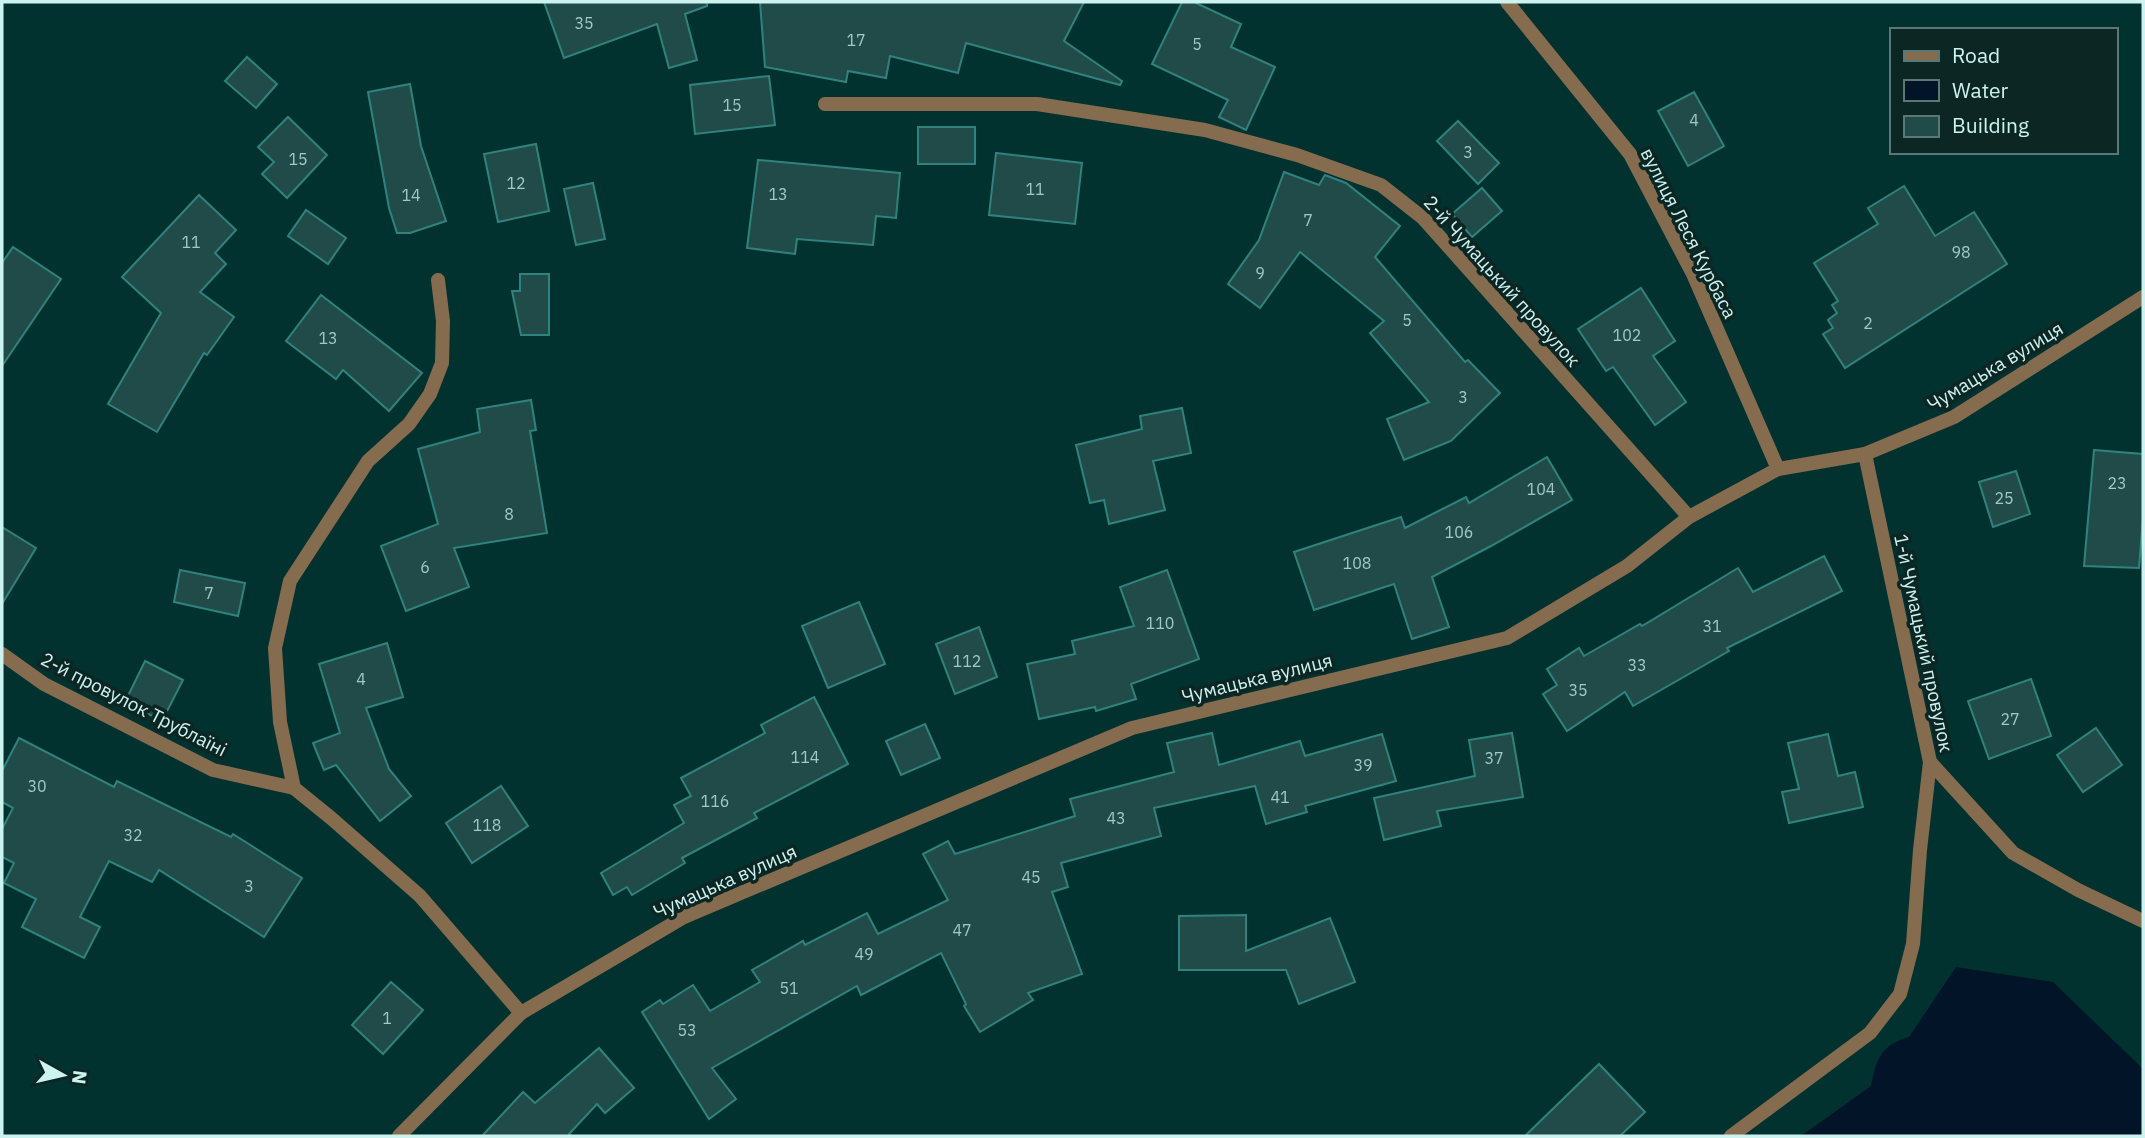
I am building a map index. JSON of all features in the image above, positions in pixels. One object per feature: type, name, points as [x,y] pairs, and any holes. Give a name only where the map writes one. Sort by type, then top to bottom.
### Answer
[{"type":"street","name":"вулиця Леся Курбаса","points":[[1507,2],[1630,154],[1693,274],[1778,469]]},
{"type":"street","name":"2-й Чумацький провулок","points":[[825,104],[1037,104],[1205,130],[1297,155],[1381,185],[1423,218],[1689,517]]},
{"type":"street","points":[[438,280],[443,321],[442,363],[430,394],[409,424],[368,461],[290,581],[275,648],[281,722],[293,788],[419,896],[521,1013]]},
{"type":"street","name":"Чумацька вулиця","points":[[399,1136],[521,1013],[684,917],[1132,728],[1507,638],[1627,566],[1689,517],[1778,469],[1865,454],[1954,417],[2143,296]]},
{"type":"street","name":"1-й Чумацький провулок","points":[[1731,1136],[1870,1033],[1900,994],[1913,944],[1930,762],[1865,454]]},
{"type":"street","name":"2-й провулок Трублаїні","points":[[2,654],[44,684],[213,770],[293,788]]},
{"type":"street","points":[[1930,762],[2013,853],[2078,890],[2143,921]]},
{"type":"water","points":[[1956,967],[2053,982],[2143,1069],[2143,1136],[1801,1136],[1871,1086],[1881,1054],[1892,1044],[1909,1037]]},
{"type":"building","points":[[544,2],[707,2],[707,6],[685,14],[697,60],[669,68],[657,24],[564,58]]},
{"type":"building","points":[[760,2],[1084,2],[1064,41],[1122,81],[1120,85],[966,43],[958,73],[890,56],[886,78],[848,71],[846,82],[765,67]]},
{"type":"building","points":[[1182,2],[1194,2],[1241,24],[1231,47],[1275,67],[1246,130],[1219,117],[1228,100],[1152,64]]},
{"type":"building","points":[[247,57],[277,84],[256,108],[225,81]]},
{"type":"building","points":[[769,76],[775,125],[695,134],[690,85]]},
{"type":"building","points":[[410,84],[421,146],[446,221],[410,233],[397,233],[389,208],[368,92]]},
{"type":"building","points":[[1694,92],[1724,146],[1688,166],[1658,111]]},
{"type":"building","points":[[288,117],[327,155],[287,198],[262,174],[274,162],[258,147]]},
{"type":"building","points":[[1458,121],[1499,163],[1478,184],[1437,141]]},
{"type":"building","points":[[918,127],[975,127],[975,164],[918,164]]},
{"type":"building","points":[[536,144],[549,211],[498,222],[484,154]]},
{"type":"building","points":[[996,153],[1082,163],[1075,224],[989,215]]},
{"type":"building","points":[[758,160],[900,173],[896,218],[876,216],[873,245],[797,239],[795,254],[747,248]]},
{"type":"building","points":[[1284,172],[1319,185],[1325,175],[1346,183],[1400,226],[1375,257],[1465,362],[1468,360],[1500,393],[1451,441],[1404,460],[1387,419],[1429,402],[1370,333],[1384,321],[1300,252],[1260,308],[1228,284],[1259,240]]},
{"type":"building","points":[[593,183],[605,239],[576,245],[564,189]]},
{"type":"building","points":[[1904,186],[1935,236],[1974,212],[2007,264],[1845,368],[1823,334],[1833,328],[1828,320],[1837,313],[1832,305],[1838,301],[1814,263],[1878,224],[1868,208]]},
{"type":"building","points":[[1482,188],[1502,211],[1472,237],[1452,214]]},
{"type":"building","points":[[199,195],[236,230],[215,253],[226,264],[200,292],[234,317],[207,355],[204,353],[157,432],[108,404],[161,313],[122,277]]},
{"type":"building","points":[[306,210],[346,238],[328,264],[288,236]]},
{"type":"building","points":[[13,247],[61,279],[2,366],[2,263]]},
{"type":"building","points":[[520,274],[549,274],[549,335],[521,335],[512,291],[520,291]]},
{"type":"building","points":[[1641,288],[1675,341],[1653,356],[1686,402],[1655,425],[1613,367],[1606,371],[1578,329]]},
{"type":"building","points":[[321,295],[422,373],[389,411],[343,370],[336,379],[286,341]]},
{"type":"building","points":[[531,400],[536,430],[530,431],[547,533],[454,548],[469,587],[406,611],[381,546],[438,524],[418,449],[480,432],[477,409]]},
{"type":"building","points":[[1182,408],[1191,453],[1153,461],[1165,510],[1109,524],[1104,500],[1090,503],[1076,445],[1142,429],[1140,416]]},
{"type":"building","points":[[2094,450],[2143,454],[2143,516],[2139,568],[2084,566]]},
{"type":"building","points":[[1547,457],[1572,500],[1432,577],[1449,627],[1412,639],[1394,584],[1314,610],[1294,552],[1401,517],[1405,528],[1466,497],[1469,503]]},
{"type":"building","points":[[2016,471],[2030,514],[1993,527],[1979,482]]},
{"type":"building","points":[[2,527],[36,548],[2,604]]},
{"type":"building","points":[[1824,556],[1842,591],[1727,648],[1729,651],[1633,706],[1625,692],[1567,731],[1543,694],[1557,685],[1547,669],[1579,648],[1584,656],[1640,624],[1642,626],[1738,568],[1753,592]]},
{"type":"building","points":[[180,570],[245,583],[238,616],[174,602]]},
{"type":"building","points":[[1167,570],[1199,659],[1131,684],[1136,699],[1096,711],[1095,707],[1039,719],[1027,664],[1075,654],[1072,641],[1134,626],[1120,587]]},
{"type":"building","points":[[859,602],[885,664],[828,688],[802,626]]},
{"type":"building","points":[[979,627],[997,677],[955,694],[936,644]]},
{"type":"building","points":[[387,643],[403,697],[366,708],[389,769],[411,796],[380,821],[336,765],[324,770],[313,743],[340,733],[319,664]]},
{"type":"building","points":[[145,661],[183,680],[162,721],[125,702]]},
{"type":"building","points":[[2031,679],[2051,736],[1989,759],[1968,701]]},
{"type":"building","points":[[814,697],[848,764],[754,813],[757,818],[682,858],[685,863],[632,895],[627,887],[613,895],[601,873],[684,823],[674,805],[691,796],[681,778],[765,733],[761,725]]},
{"type":"building","points":[[925,724],[940,758],[901,775],[886,741]]},
{"type":"building","points":[[2096,728],[2122,765],[2083,792],[2057,755]]},
{"type":"building","points":[[1212,733],[1219,765],[1300,741],[1305,756],[1382,734],[1396,781],[1305,806],[1307,812],[1266,824],[1255,786],[1154,808],[1161,836],[1061,863],[1068,887],[1052,892],[1082,974],[1028,993],[1033,1000],[980,1032],[964,1006],[966,1004],[941,953],[861,995],[857,986],[712,1068],[736,1099],[709,1119],[642,1012],[660,1000],[663,1004],[693,985],[710,1011],[760,982],[752,970],[803,941],[805,945],[867,913],[878,934],[948,900],[923,854],[948,841],[955,854],[1075,816],[1070,799],[1174,772],[1167,743]]},
{"type":"building","points":[[1512,733],[1523,797],[1437,811],[1441,826],[1384,840],[1374,798],[1475,776],[1469,740]]},
{"type":"building","points":[[1828,734],[1838,776],[1855,772],[1863,807],[1789,823],[1782,792],[1799,789],[1788,743]]},
{"type":"building","points":[[19,738],[114,787],[117,781],[231,837],[233,834],[302,878],[264,937],[159,870],[152,882],[109,861],[80,917],[100,927],[84,958],[22,927],[36,899],[4,883],[14,863],[2,857],[2,829],[13,808],[2,802],[2,771]]},
{"type":"building","points":[[501,786],[528,826],[472,863],[446,823]]},
{"type":"building","points":[[1246,915],[1246,951],[1330,918],[1355,982],[1299,1004],[1286,970],[1179,970],[1179,916]]},
{"type":"building","points":[[391,982],[423,1010],[383,1054],[352,1025]]},
{"type":"building","points":[[599,1048],[634,1088],[605,1113],[597,1104],[569,1134],[572,1136],[482,1136],[523,1092],[535,1103]]},
{"type":"building","points":[[1599,1064],[1645,1112],[1620,1136],[1525,1136]]}]
